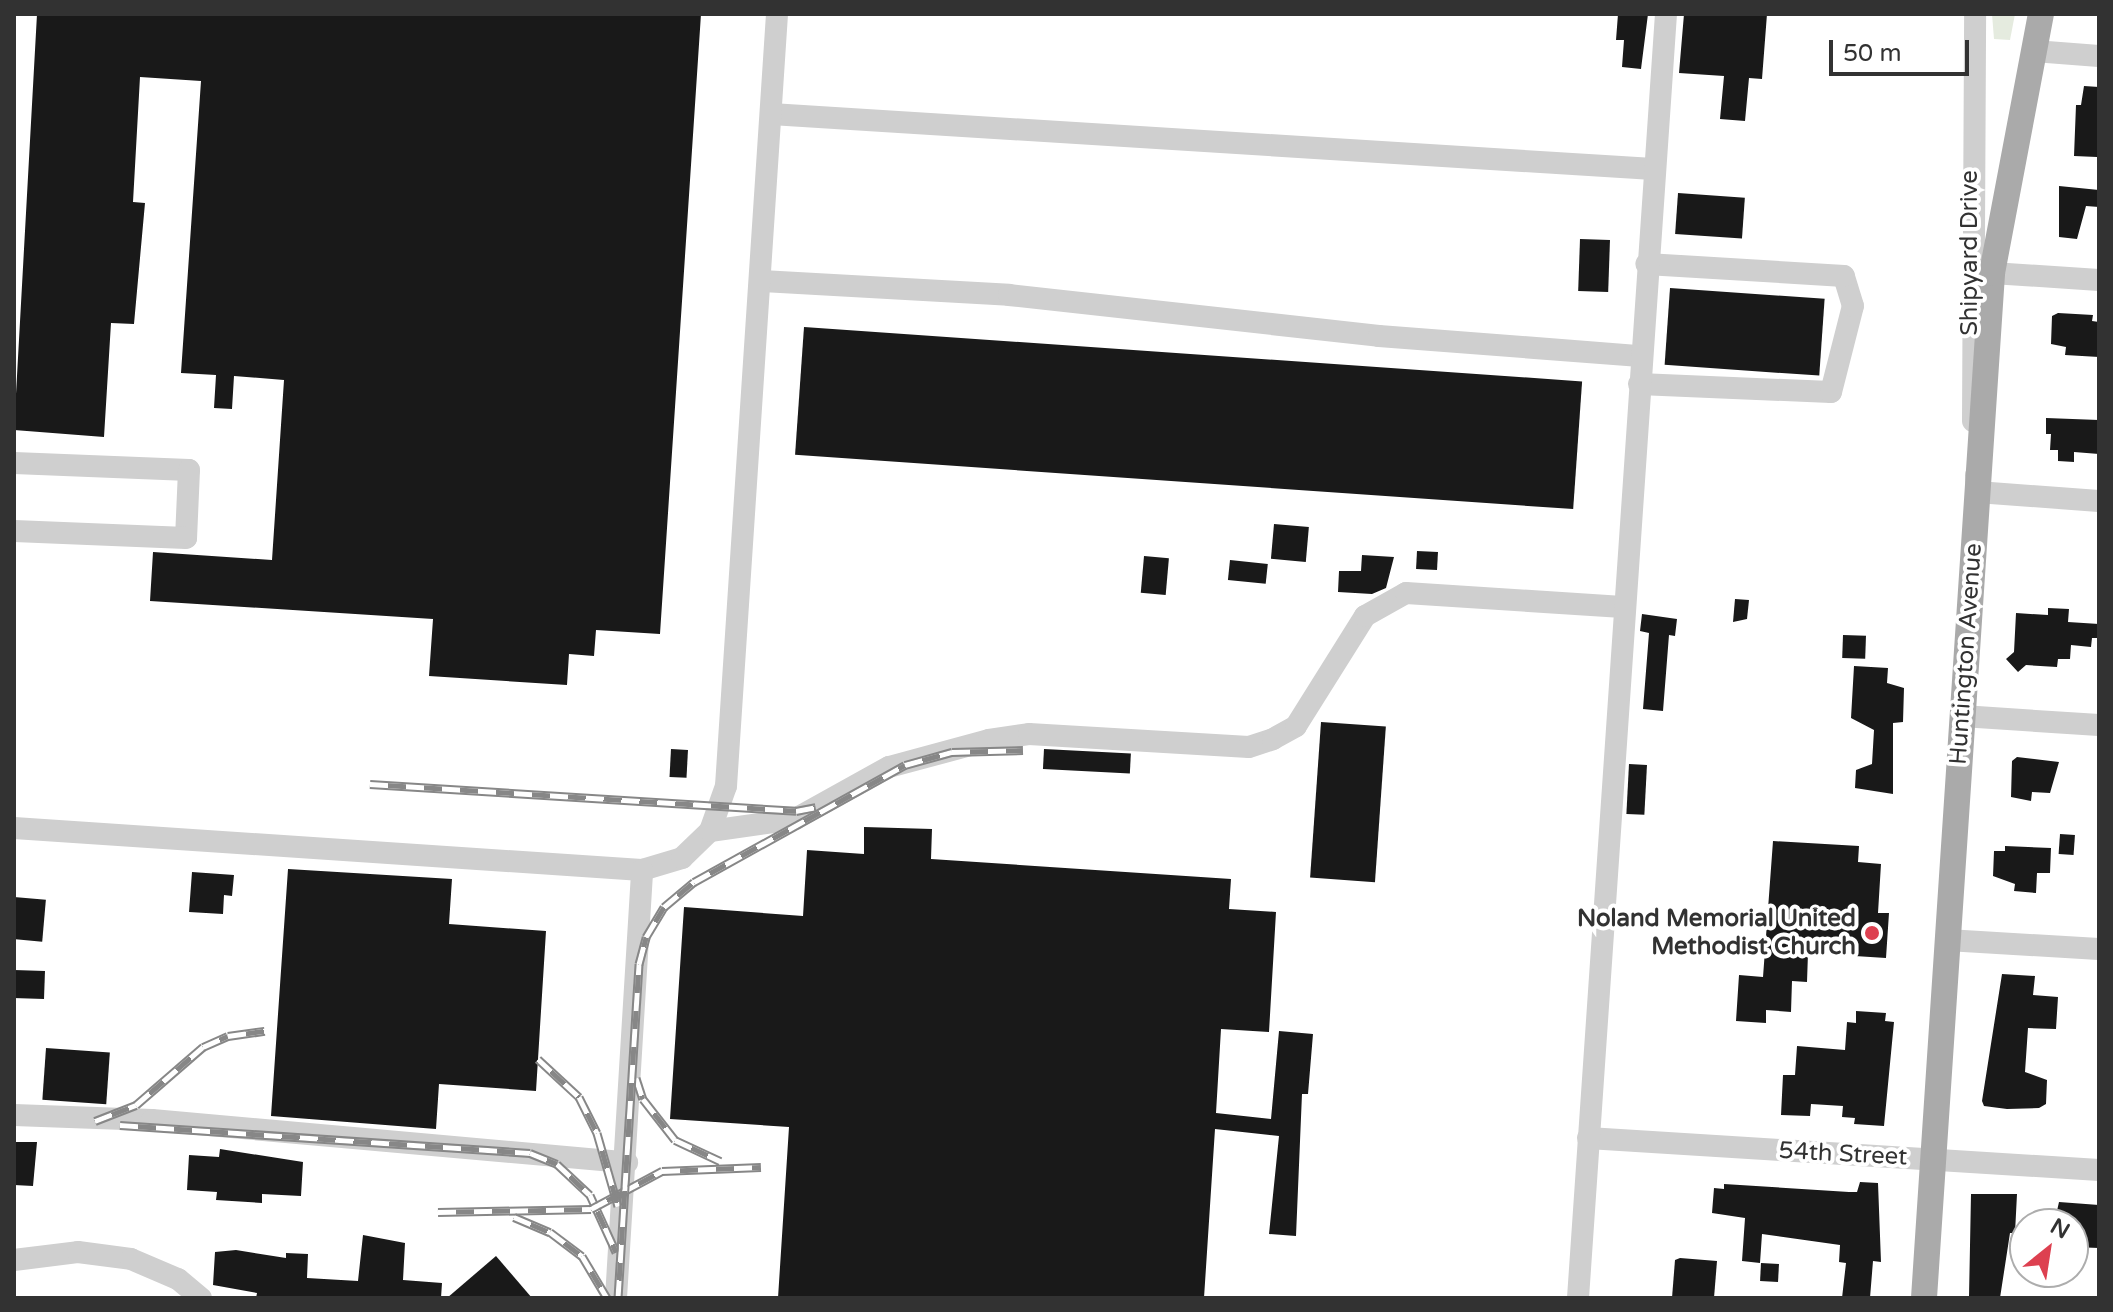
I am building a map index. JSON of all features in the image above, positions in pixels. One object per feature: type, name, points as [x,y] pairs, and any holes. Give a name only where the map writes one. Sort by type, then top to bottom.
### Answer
[{"type":"main road","name":"Huntington Avenue","points":[[1924,1298],[1992,273],[2041,14]]},
{"type":"street","points":[[14,828],[642,870],[682,858],[710,831],[726,786],[777,14]]},
{"type":"street","points":[[1578,1298],[1646,264],[1666,14]]},
{"type":"street","name":"Shipyard Drive","points":[[1975,14],[1969,367],[1977,492]]},
{"type":"street","points":[[2034,51],[2099,56]]},
{"type":"street","points":[[771,114],[1653,169]]},
{"type":"street","points":[[1639,384],[1831,392],[1853,306],[1844,276],[1646,264]]},
{"type":"street","points":[[1992,273],[2099,280]]},
{"type":"street","points":[[761,281],[1009,295],[1379,336],[1640,356]]},
{"type":"street","points":[[14,463],[189,470],[186,538],[14,531]]},
{"type":"street","points":[[1977,492],[2099,501]]},
{"type":"street","points":[[710,831],[795,819],[889,767],[989,740],[1029,734],[1249,747],[1273,739],[1296,726],[1365,616],[1406,593],[1623,607]]},
{"type":"street","points":[[1962,716],[2099,725]]},
{"type":"street","points":[[616,1298],[627,1162],[642,870]]},
{"type":"street","points":[[1947,940],[2099,949]]},
{"type":"street","points":[[14,1115],[152,1120],[627,1162]]},
{"type":"street","name":"54th Street","points":[[1588,1138],[2099,1170]]},
{"type":"street","points":[[14,1260],[78,1252],[131,1259],[178,1279],[201,1298]]},
{"type":"shaded area","points":[[1992,14],[2015,14],[2010,40],[1994,39]]},
{"type":"building","points":[[37,14],[701,14],[660,634],[596,630],[594,656],[569,654],[567,685],[429,676],[433,619],[150,601],[153,552],[272,560],[284,380],[234,376],[232,409],[214,408],[216,375],[181,373],[201,81],[140,77],[133,202],[145,203],[134,324],[111,323],[104,437],[14,430]]},
{"type":"building","points":[[1618,14],[1648,14],[1641,69],[1622,67],[1624,40],[1616,40]]},
{"type":"building","points":[[1684,14],[1767,14],[1762,79],[1749,78],[1745,121],[1720,119],[1724,76],[1679,73]]},
{"type":"building","points":[[2084,86],[2099,87],[2097,157],[2074,156],[2076,105],[2081,105]]},
{"type":"building","points":[[2059,186],[2099,190],[2099,207],[2086,206],[2077,239],[2059,237]]},
{"type":"building","points":[[1678,193],[1745,198],[1742,239],[1675,234]]},
{"type":"building","points":[[1580,239],[1610,240],[1608,292],[1578,291]]},
{"type":"building","points":[[1670,288],[1825,299],[1819,376],[1665,365]]},
{"type":"building","points":[[2058,313],[2093,315],[2092,321],[2099,322],[2099,357],[2065,355],[2066,347],[2051,344],[2052,316]]},
{"type":"building","points":[[804,327],[1582,381],[1573,509],[795,455]]},
{"type":"building","points":[[2046,418],[2099,420],[2099,454],[2074,452],[2074,462],[2058,461],[2058,450],[2050,450],[2051,434],[2046,434]]},
{"type":"building","points":[[1274,524],[1309,527],[1306,562],[1271,559]]},
{"type":"building","points":[[1417,551],[1438,552],[1437,570],[1416,569]]},
{"type":"building","points":[[1362,555],[1394,557],[1386,588],[1372,594],[1338,592],[1339,571],[1361,571]]},
{"type":"building","points":[[1144,556],[1169,558],[1166,595],[1141,593]]},
{"type":"building","points":[[1230,560],[1268,564],[1266,584],[1228,580]]},
{"type":"building","points":[[1735,599],[1749,600],[1747,619],[1733,622]]},
{"type":"building","points":[[2048,608],[2069,609],[2068,622],[2099,624],[2099,638],[2092,638],[2091,647],[2071,645],[2070,659],[2058,659],[2057,667],[2026,665],[2018,672],[2006,659],[2014,652],[2016,613],[2048,615]]},
{"type":"building","points":[[1642,614],[1677,619],[1675,636],[1669,635],[1663,711],[1643,709],[1649,633],[1640,631]]},
{"type":"building","points":[[1843,635],[1866,636],[1865,659],[1842,658]]},
{"type":"building","points":[[1854,666],[1888,668],[1887,683],[1904,688],[1903,722],[1893,723],[1893,794],[1855,788],[1856,770],[1872,764],[1874,730],[1851,718]]},
{"type":"building","points":[[1321,722],[1386,727],[1375,882],[1310,878]]},
{"type":"building","points":[[671,749],[688,750],[687,778],[670,777]]},
{"type":"building","points":[[1044,749],[1131,754],[1130,774],[1043,769]]},
{"type":"building","points":[[2017,757],[2059,762],[2050,793],[2032,792],[2031,801],[2011,797],[2012,761]]},
{"type":"building","points":[[1629,764],[1647,765],[1644,815],[1626,814]]},
{"type":"building","points":[[864,827],[932,829],[931,859],[1231,879],[1229,909],[1276,912],[1269,1032],[1221,1029],[1216,1113],[1271,1119],[1279,1031],[1313,1034],[1308,1094],[1302,1094],[1296,1236],[1269,1234],[1279,1136],[1215,1129],[1204,1298],[778,1298],[789,1127],[670,1119],[684,907],[803,916],[807,850],[864,854]]},
{"type":"building","points":[[2060,834],[2075,835],[2074,855],[2059,854]]},
{"type":"building","points":[[1773,841],[1859,846],[1858,862],[1881,864],[1878,913],[1889,913],[1886,958],[1808,953],[1807,982],[1792,981],[1791,1012],[1766,1010],[1766,1023],[1736,1021],[1739,975],[1763,977]]},
{"type":"building","points":[[2005,846],[2051,848],[2050,873],[2037,873],[2036,893],[2014,891],[2015,884],[1993,876],[1994,851],[2005,851]]},
{"type":"building","points":[[288,869],[452,879],[449,924],[546,931],[536,1091],[439,1084],[436,1129],[271,1116]]},
{"type":"building","points":[[192,872],[234,875],[232,896],[224,895],[223,914],[189,912]]},
{"type":"building","points":[[14,897],[46,900],[42,942],[14,939]]},
{"type":"building","points":[[14,970],[45,971],[44,999],[14,998]]},
{"type":"building","points":[[2002,974],[2035,976],[2033,995],[2058,997],[2056,1029],[2028,1028],[2025,1072],[2047,1080],[2046,1104],[2039,1108],[2007,1109],[1984,1106],[1982,1101]]},
{"type":"building","points":[[1856,1011],[1886,1013],[1885,1021],[1894,1022],[1884,1126],[1854,1124],[1855,1118],[1842,1117],[1843,1106],[1811,1104],[1810,1116],[1781,1115],[1783,1075],[1795,1075],[1797,1046],[1845,1050],[1847,1022],[1856,1023]]},
{"type":"building","points":[[46,1048],[110,1052],[106,1104],[42,1100]]},
{"type":"building","points":[[14,1142],[37,1142],[33,1186],[14,1185]]},
{"type":"building","points":[[220,1149],[303,1162],[301,1196],[262,1194],[262,1203],[216,1200],[217,1192],[187,1190],[189,1155],[219,1157]]},
{"type":"building","points":[[1860,1182],[1878,1183],[1881,1262],[1873,1261],[1870,1298],[1842,1298],[1846,1263],[1839,1262],[1840,1245],[1762,1234],[1760,1263],[1742,1261],[1745,1218],[1712,1213],[1714,1188],[1724,1189],[1724,1184],[1857,1192]]},
{"type":"building","points":[[1971,1194],[2017,1194],[2016,1208],[2009,1208],[2009,1240],[2000,1298],[1969,1297]]},
{"type":"building","points":[[2059,1202],[2099,1205],[2099,1248],[2089,1248],[2089,1208],[2058,1208]]},
{"type":"building","points":[[363,1235],[405,1243],[403,1280],[442,1283],[441,1298],[256,1298],[257,1293],[213,1285],[215,1252],[236,1250],[286,1258],[286,1253],[308,1254],[307,1278],[358,1281]]},
{"type":"building","points":[[496,1256],[532,1298],[447,1298]]},
{"type":"building","points":[[1675,1260],[1717,1261],[1714,1298],[1672,1298]]},
{"type":"building","points":[[1761,1263],[1779,1264],[1778,1282],[1760,1281]]},
{"type":"railway","points":[[618,1298],[639,964],[646,937],[664,907],[694,882],[905,765],[952,752],[1023,750]]},
{"type":"railway","points":[[370,784],[796,811],[816,807]]},
{"type":"railway","points":[[95,1121],[136,1105],[203,1047],[228,1036],[265,1031]]},
{"type":"railway","points":[[538,1059],[579,1097],[597,1133],[618,1206]]},
{"type":"railway","points":[[636,1078],[643,1099],[675,1140],[720,1161]]},
{"type":"railway","points":[[120,1125],[530,1153],[557,1164],[590,1195],[616,1252]]},
{"type":"railway","points":[[438,1212],[591,1209],[662,1171],[761,1167]]},
{"type":"railway","points":[[514,1217],[550,1232],[582,1256],[607,1298]]},
{"type":"place","name":"Noland Memorial United Methodist Church","points":[[1872,933]]}]
